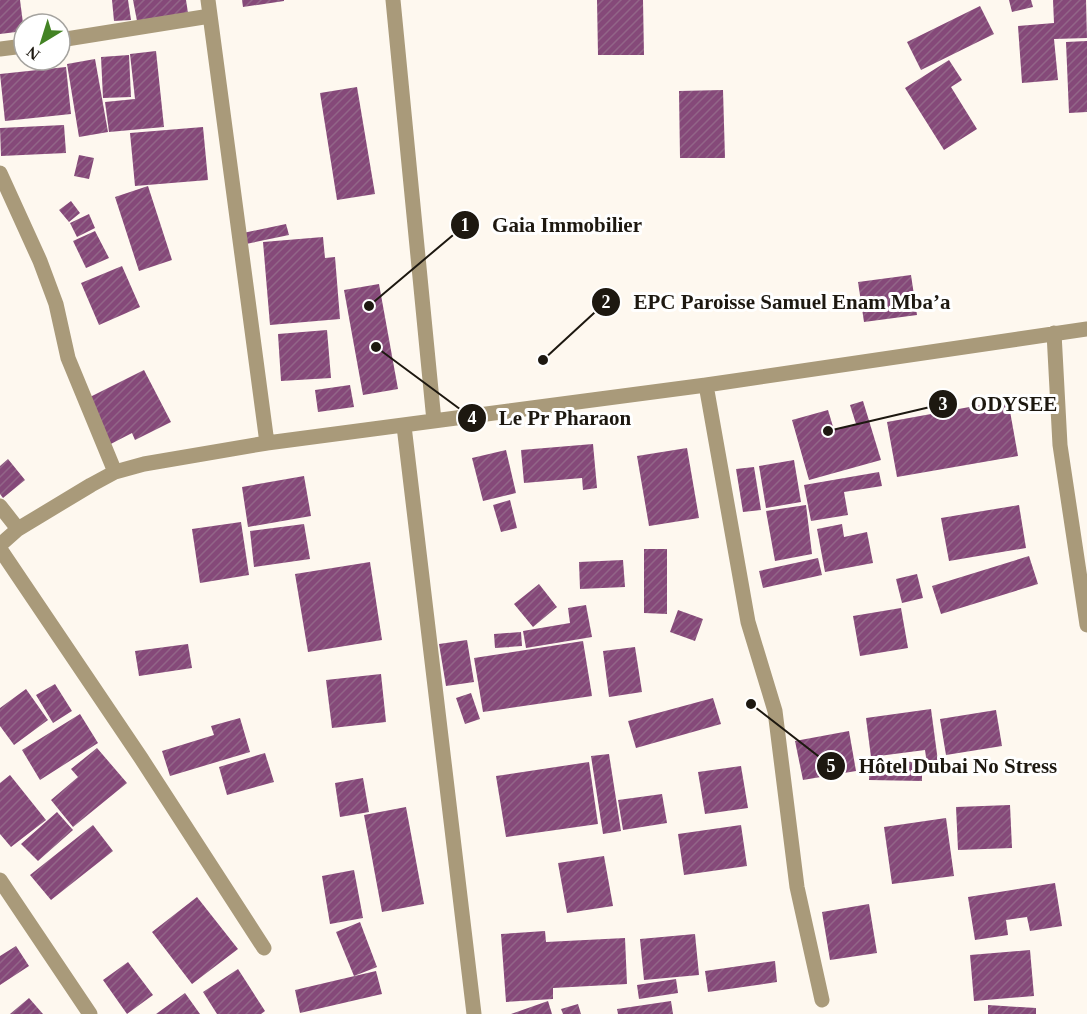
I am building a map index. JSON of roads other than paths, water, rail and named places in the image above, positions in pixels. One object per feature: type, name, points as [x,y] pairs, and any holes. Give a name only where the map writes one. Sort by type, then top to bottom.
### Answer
[{"type":"street","points":[[208,0],[267,443]]},
{"type":"street","points":[[393,0],[434,420]]},
{"type":"street","points":[[72,38],[210,16]]},
{"type":"street","points":[[0,173],[40,261],[56,304],[68,358],[115,472]]},
{"type":"street","points":[[264,948],[0,547],[18,529],[115,472],[144,464],[267,443],[706,385],[1087,329]]},
{"type":"street","points":[[1054,333],[1060,445],[1087,625]]},
{"type":"street","points":[[706,385],[748,622],[775,711],[796,886],[822,1000]]},
{"type":"street","points":[[404,426],[474,1014]]},
{"type":"street","points":[[0,506],[18,529]]},
{"type":"street","points":[[0,880],[90,1014]]},
{"type":"place","name":"Gaia Immobilier","points":[[369,306]]},
{"type":"place","name":"Le Pr Pharaon","points":[[376,347]]},
{"type":"place","name":"EPC Paroisse Samuel Enam Mba’a","points":[[543,360]]},
{"type":"place","name":"ODYSEE","points":[[828,431]]},
{"type":"place","name":"Hôtel Dubai No Stress","points":[[751,704]]}]
